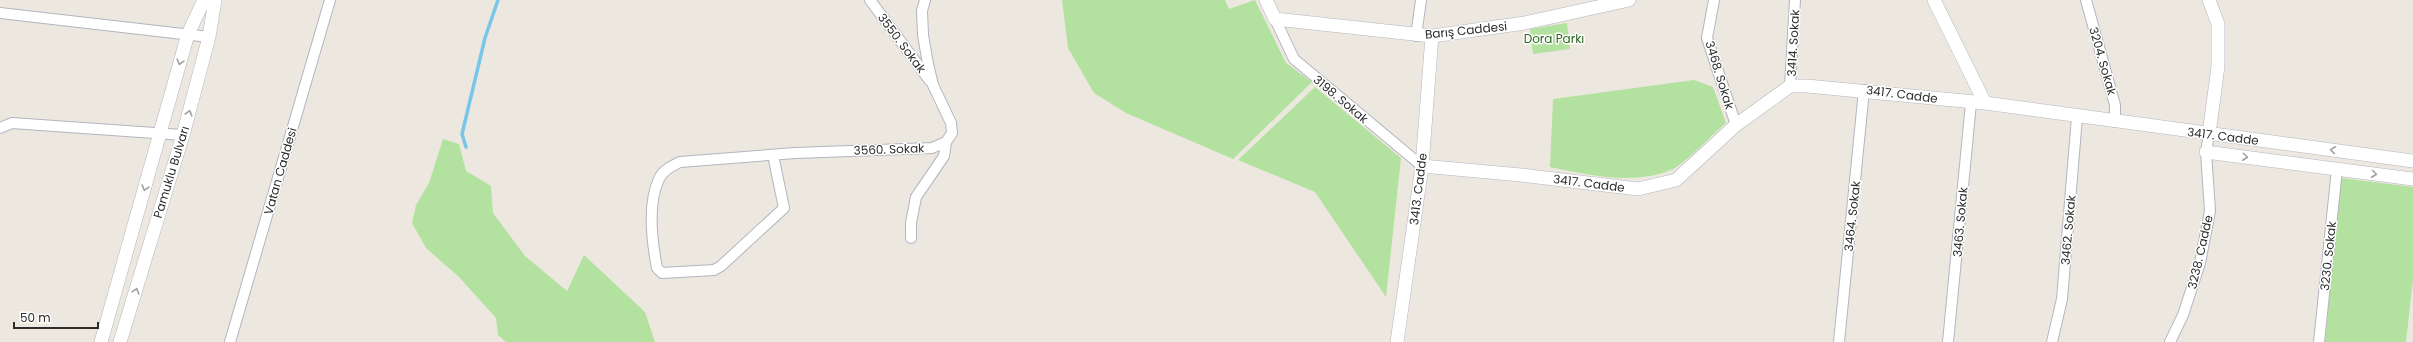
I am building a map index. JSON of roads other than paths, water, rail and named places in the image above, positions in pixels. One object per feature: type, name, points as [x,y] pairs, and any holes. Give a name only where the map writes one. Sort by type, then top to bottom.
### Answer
[{"type":"street","points":[[101,342],[188,34],[204,0]]},
{"type":"street","name":"Pamuklu Bulvarı","points":[[120,342],[183,135],[209,37],[215,0]]},
{"type":"street","name":"Vatan Caddesi","points":[[230,342],[330,0]]},
{"type":"street","name":"3550. Sokak","points":[[870,0],[933,85],[951,123],[952,133],[946,142]]},
{"type":"street","name":"3550. Sokak","points":[[925,0],[922,11],[923,35],[933,85]]},
{"type":"street","points":[[1266,0],[1275,19]]},
{"type":"street","points":[[1416,36],[1421,0]]},
{"type":"street","name":"Barış Caddesi","points":[[1275,19],[1416,36],[1432,36],[1525,24],[1629,0]]},
{"type":"street","name":"3468. Sokak","points":[[1714,0],[1708,38],[1736,125]]},
{"type":"street","name":"3414. Sokak","points":[[1790,86],[1795,0]]},
{"type":"street","points":[[1934,0],[1985,103]]},
{"type":"street","name":"3204. Sokak","points":[[2086,0],[2115,105],[2115,122]]},
{"type":"street","points":[[2209,0],[2218,24],[2218,66],[2209,134]]},
{"type":"street","points":[[0,12],[209,37]]},
{"type":"street","name":"3198. Sokak","points":[[1275,19],[1294,59],[1422,166]]},
{"type":"street","name":"3413. Cadde","points":[[1397,342],[1422,166],[1432,36]]},
{"type":"street","name":"3417. Cadde","points":[[1422,166],[1521,174],[1638,189],[1676,180],[1736,125],[1790,86],[1864,90],[1971,103],[1985,103],[2077,117],[2413,161]]},
{"type":"street","name":"3464. Sokak","points":[[1839,342],[1864,90]]},
{"type":"street","name":"3463. Sokak","points":[[1948,342],[1971,103]]},
{"type":"street","name":"3462. Sokak","points":[[2052,342],[2062,299],[2077,117]]},
{"type":"street","points":[[0,128],[12,123],[183,135]]},
{"type":"street","name":"3238. Cadde","points":[[2170,342],[2183,315],[2200,263],[2208,219],[2206,152],[2209,134]]},
{"type":"street","name":"3560. Sokak","points":[[773,155],[784,208],[721,266],[714,270],[662,273],[657,268],[652,218],[654,196],[659,178],[668,168],[680,162],[696,159],[773,155],[932,148],[946,142]]},
{"type":"street","name":"3560. Sokak","points":[[911,238],[911,223],[916,197],[944,156],[946,142]]},
{"type":"street","name":"3417. Cadde","points":[[2206,152],[2413,179]]},
{"type":"street","name":"3230. Sokak","points":[[2319,342],[2337,169]]},
{"type":"waterway","points":[[466,147],[462,134],[485,38],[498,0]]},
{"type":"park label","name":"Dora Parkı","points":[[1554,38]]}]
